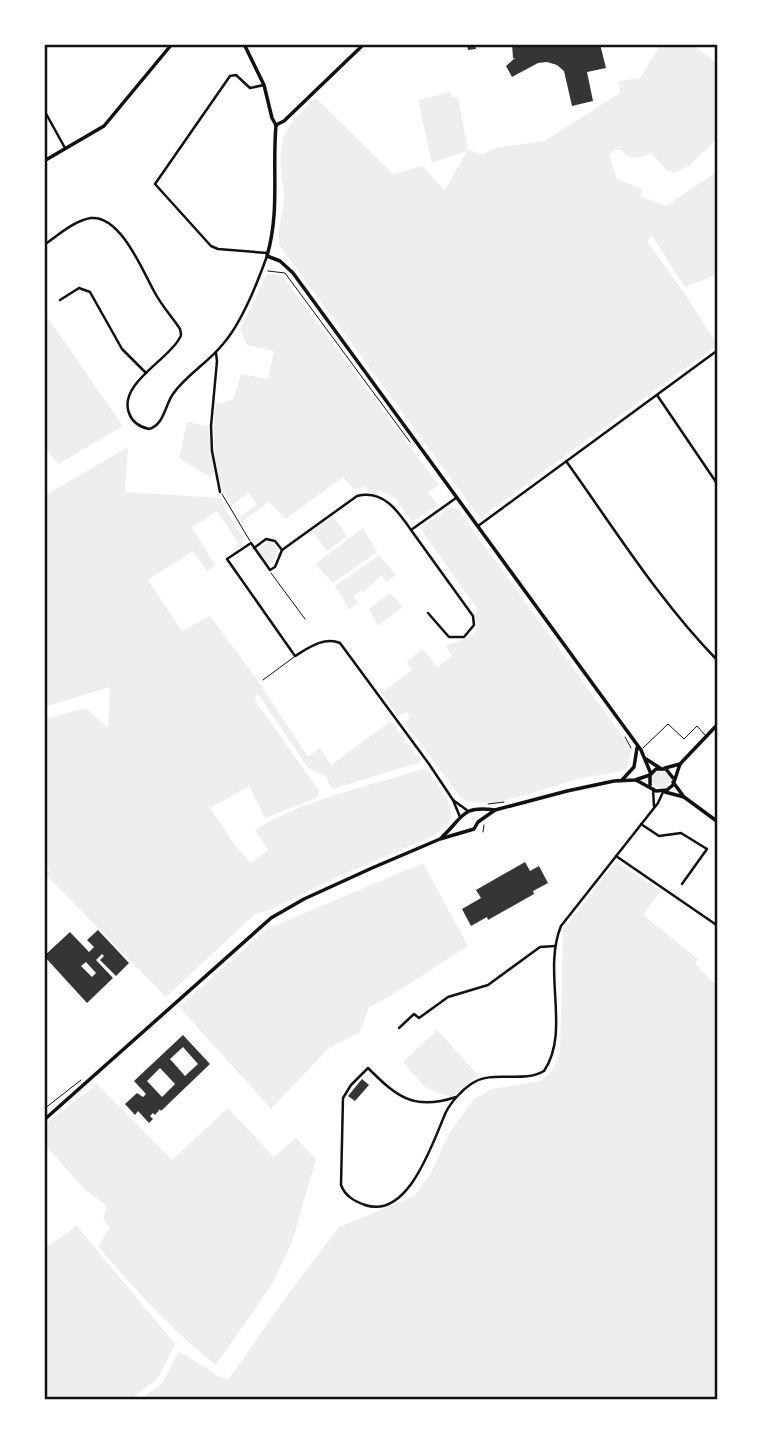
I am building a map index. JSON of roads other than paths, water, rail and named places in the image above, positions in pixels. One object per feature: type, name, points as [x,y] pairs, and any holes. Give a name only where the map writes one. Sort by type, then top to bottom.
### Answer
[{"type":"street","points":[[44,161],[104,126],[172,44]]},
{"type":"street","points":[[44,245],[89,218],[105,220],[117,230],[140,263],[163,306],[180,329],[181,335],[177,342],[146,373],[130,395],[128,410],[132,419],[139,425],[152,429],[158,424],[167,403],[180,385],[216,353],[231,333],[268,255],[277,202],[274,155],[276,125],[264,85],[244,44]]},
{"type":"street","points":[[276,125],[284,121],[364,44]]},
{"type":"street","points":[[264,85],[250,88],[236,75],[230,76],[155,184],[211,246],[268,255],[280,261],[293,273],[641,750],[650,774],[654,806]]},
{"type":"street","points":[[44,110],[65,148]]},
{"type":"street","points":[[60,300],[76,289],[82,288],[90,292],[122,349],[146,373]]},
{"type":"street","points":[[478,526],[718,350]]},
{"type":"street","points":[[216,353],[211,426],[220,492]]},
{"type":"street","points":[[657,395],[718,485]]},
{"type":"street","points":[[566,461],[663,595],[718,661]]},
{"type":"street","points":[[428,613],[449,637],[464,637],[474,625],[473,616],[398,511],[385,500],[363,494],[351,499],[282,550],[275,567],[270,570],[251,543],[227,559],[295,656],[316,644],[332,640],[340,643],[453,800],[461,827],[467,830]]},
{"type":"street","points":[[411,530],[457,497]]},
{"type":"street","points":[[254,548],[266,539],[271,539],[282,550]]},
{"type":"street","points":[[456,1097],[438,1102],[414,1102],[391,1091],[368,1068],[345,1093],[342,1105],[341,1185],[344,1193],[355,1201],[374,1208],[391,1203],[400,1197],[433,1147],[447,1109],[456,1097],[479,1079],[531,1077],[544,1071],[556,1042],[555,946],[561,926],[664,792],[671,787],[680,764],[718,724]]},
{"type":"street","points":[[620,781],[635,767],[637,746]]},
{"type":"street","points":[[646,759],[669,771],[684,797],[718,822]]},
{"type":"street","points":[[440,839],[459,817],[469,811],[495,810],[567,791],[635,780],[661,768],[680,764]]},
{"type":"street","points":[[635,780],[684,797]]},
{"type":"street","points":[[453,800],[477,816],[478,822]]},
{"type":"street","points":[[44,1120],[271,918],[323,890],[440,839],[474,829],[478,822],[495,810]]},
{"type":"street","points":[[641,824],[659,836],[681,833],[707,849],[682,884]]},
{"type":"street","points":[[616,856],[718,926]]},
{"type":"street","points":[[399,1028],[414,1014],[419,1017],[448,997],[488,985],[540,947],[555,946]]},
{"type":"lane","points":[[220,492],[251,543]]},
{"type":"lane","points":[[270,570],[304,619]]},
{"type":"lane","points":[[262,680],[295,656]]},
{"type":"lane","points":[[641,750],[668,724],[684,739],[697,726],[706,736]]}]
